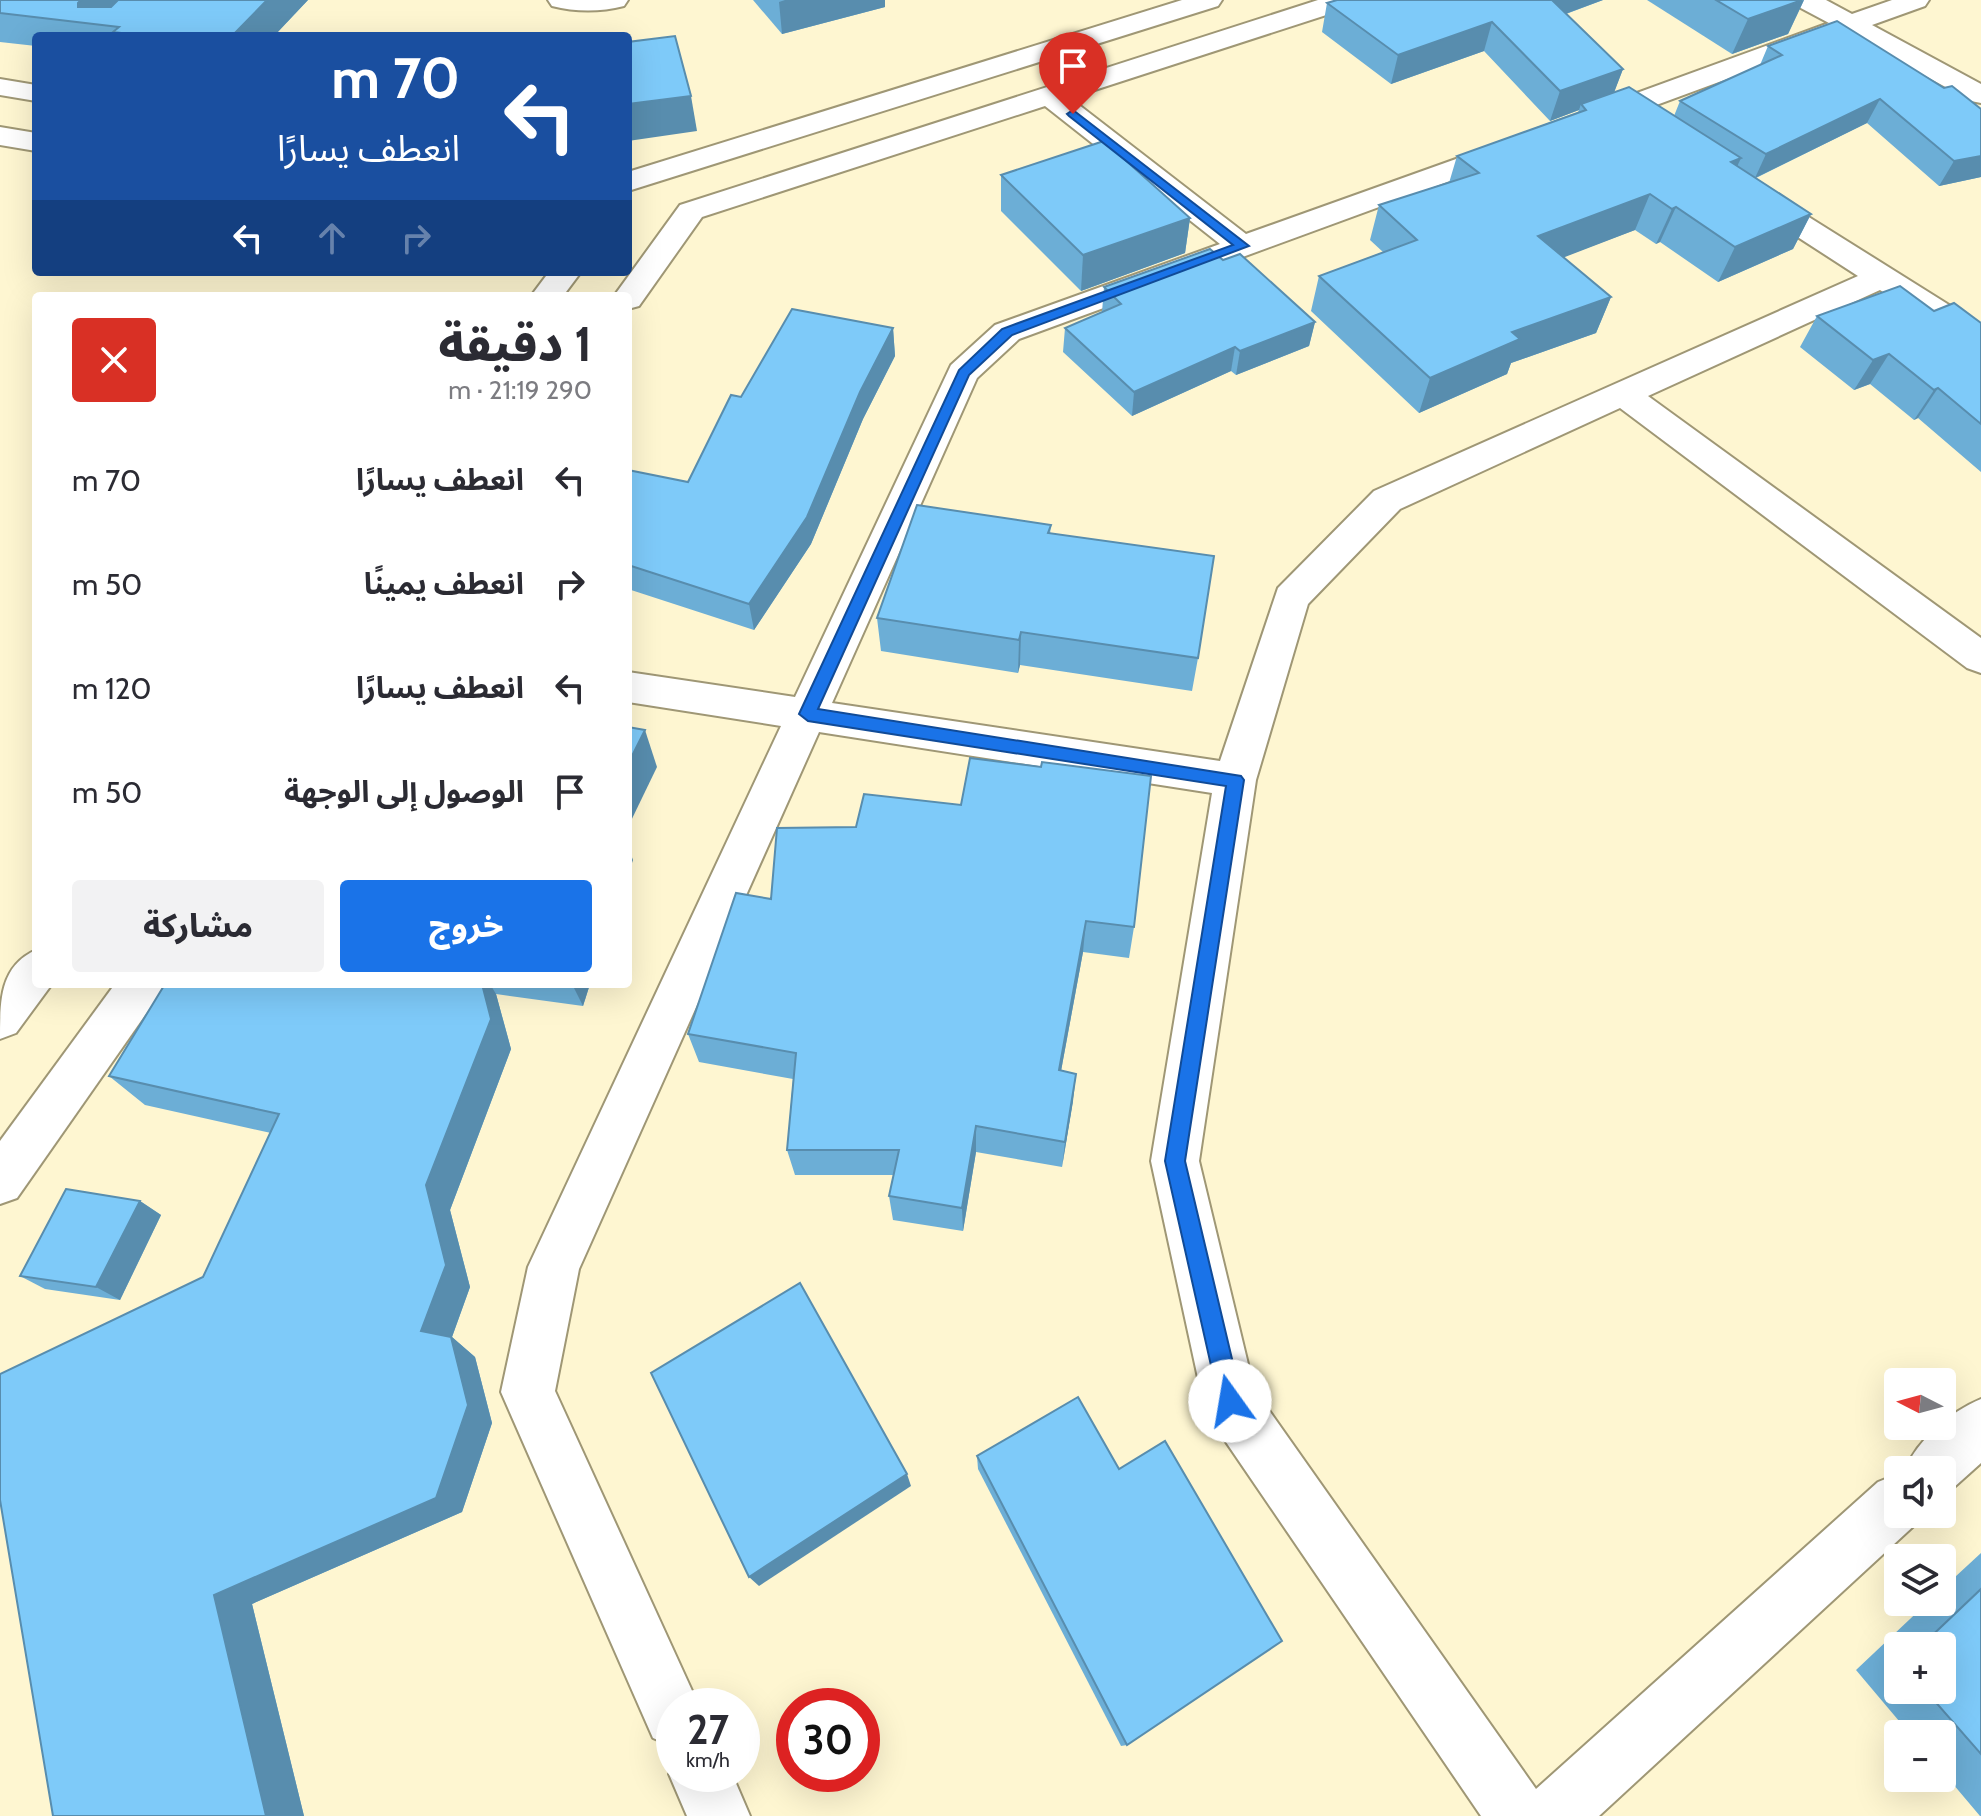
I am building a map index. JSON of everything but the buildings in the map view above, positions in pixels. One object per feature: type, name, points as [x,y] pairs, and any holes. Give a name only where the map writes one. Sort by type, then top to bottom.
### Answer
[{"type":"street","points":[[561,0],[593,3],[615,0]]},
{"type":"street","points":[[632,182],[1209,0]]},
{"type":"street","points":[[631,292],[654,242],[691,211],[1345,0]]},
{"type":"street","points":[[1806,0],[1981,95]]},
{"type":"street","points":[[661,1688],[528,1392],[554,1267],[963,373],[1007,332],[1554,133],[1632,118],[1916,0]]},
{"type":"street","points":[[0,87],[32,92]]},
{"type":"street","points":[[1049,95],[1242,246]]},
{"type":"street","points":[[0,136],[32,141]]},
{"type":"street","points":[[1724,177],[1981,340]]},
{"type":"street","points":[[632,185],[691,211]]},
{"type":"street","points":[[1518,1816],[1230,1401],[1175,1161],[1235,780],[1291,598],[1387,500],[1882,277]]},
{"type":"street","points":[[1623,394],[1981,658]]},
{"type":"street","points":[[632,688],[1235,780]]},
{"type":"street","points":[[0,1018],[32,975]]},
{"type":"street","points":[[0,1181],[138,988]]},
{"type":"street","points":[[1948,1456],[1981,1426]]},
{"type":"street","points":[[1553,1816],[1884,1515]]},
{"type":"street","points":[[708,1792],[719,1816]]},
{"type":"route","points":[[1073,114],[1242,246],[1007,332],[963,373],[808,714],[1235,780],[1175,1161],[1230,1401]]}]
